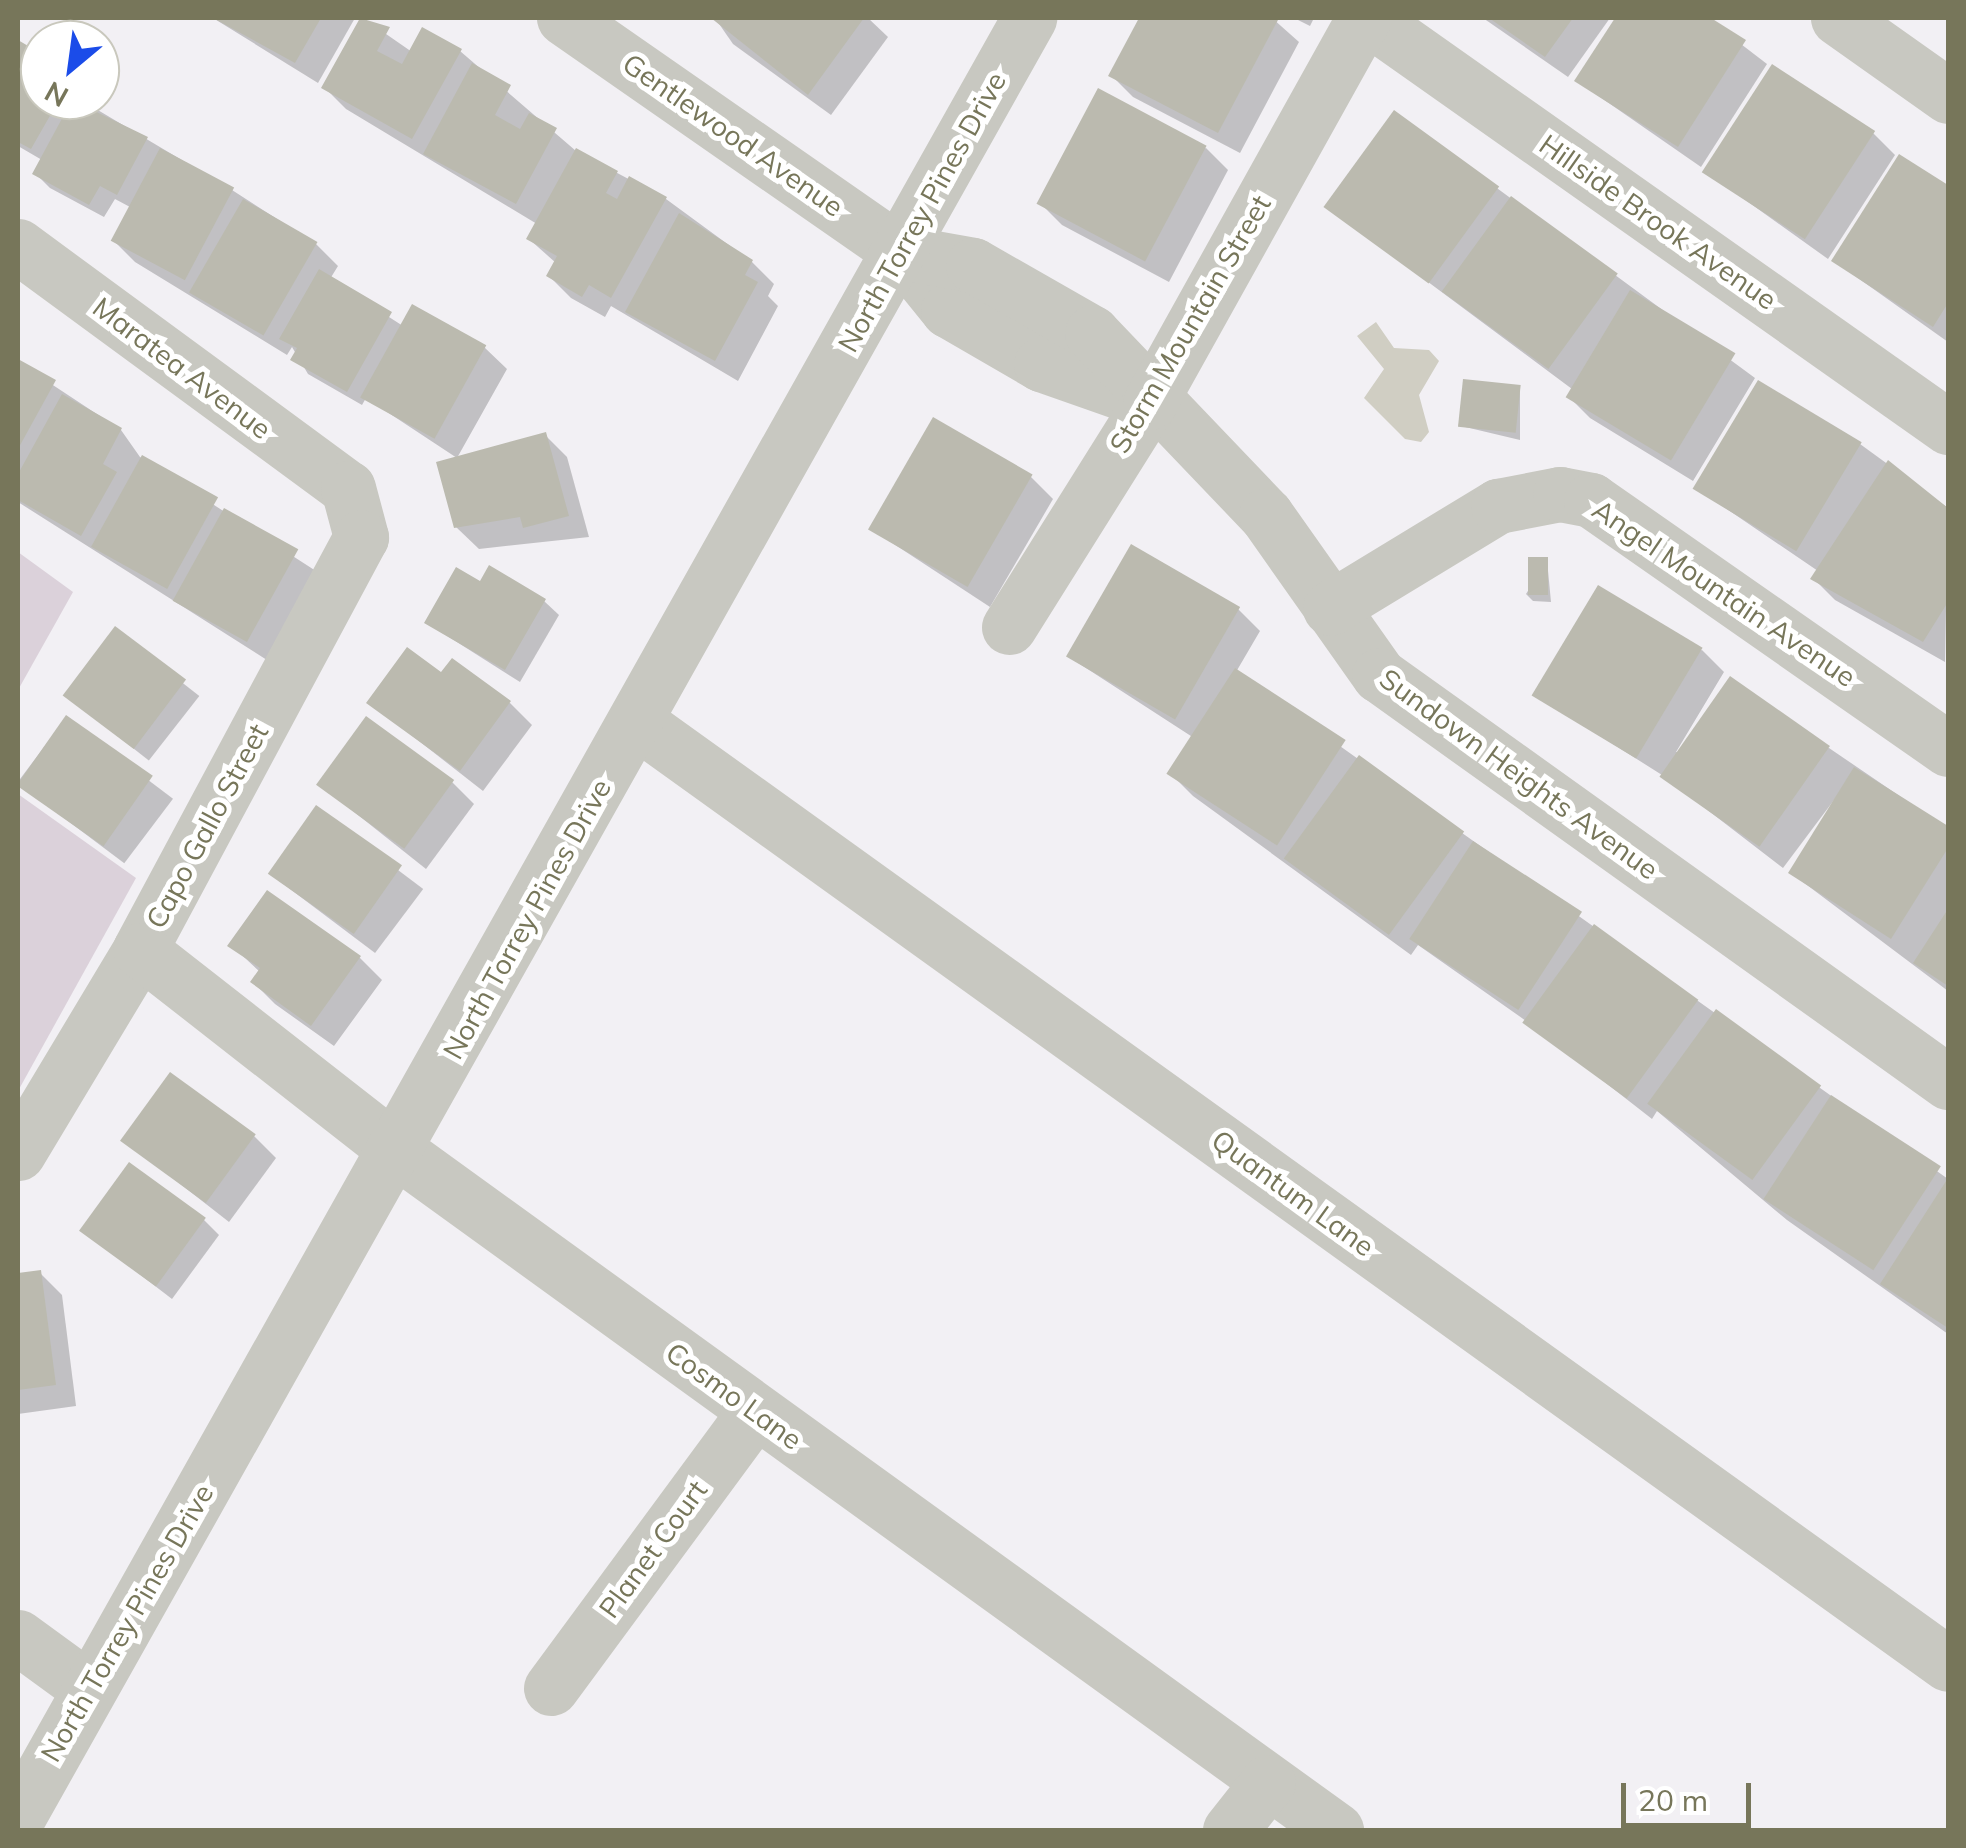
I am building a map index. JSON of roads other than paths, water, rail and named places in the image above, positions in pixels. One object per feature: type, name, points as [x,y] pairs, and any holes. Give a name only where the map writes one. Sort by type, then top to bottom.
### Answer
[{"type":"street","name":"North Torrey Pines Drive","points":[[18,1816],[397,1151],[1029,18]]},
{"type":"street","name":"Storm Mountain Street","points":[[1009,628],[1150,402],[1366,18]]},
{"type":"street","name":"Hillside Brook Avenue","points":[[1366,18],[1948,427]]},
{"type":"street","points":[[1838,18],[1948,96]]},
{"type":"street","name":"Gentlewood Avenue","points":[[593,26],[901,252]]},
{"type":"street","name":"Maratea Avenue","points":[[18,246],[348,488]]},
{"type":"street","name":"Sundown Heights Avenue","points":[[901,252],[973,265],[1092,333],[1150,402],[1266,514],[1353,645],[1412,703],[1948,1082]]},
{"type":"street","name":"Capo Gallo Street","points":[[18,1153],[140,950],[361,538],[348,488]]},
{"type":"street","name":"Angel Mountain Avenue","points":[[1330,608],[1498,506],[1560,494],[1591,500],[1948,748]]},
{"type":"street","name":"Quantum Lane","points":[[637,722],[1948,1664]]},
{"type":"street","name":"Cosmo Lane","points":[[140,950],[397,1151],[1336,1830]]},
{"type":"street","name":"Planet Court","points":[[552,1688],[755,1411]]},
{"type":"street","points":[[18,1637],[88,1688]]},
{"type":"street","points":[[1230,1830],[1268,1782]]}]
